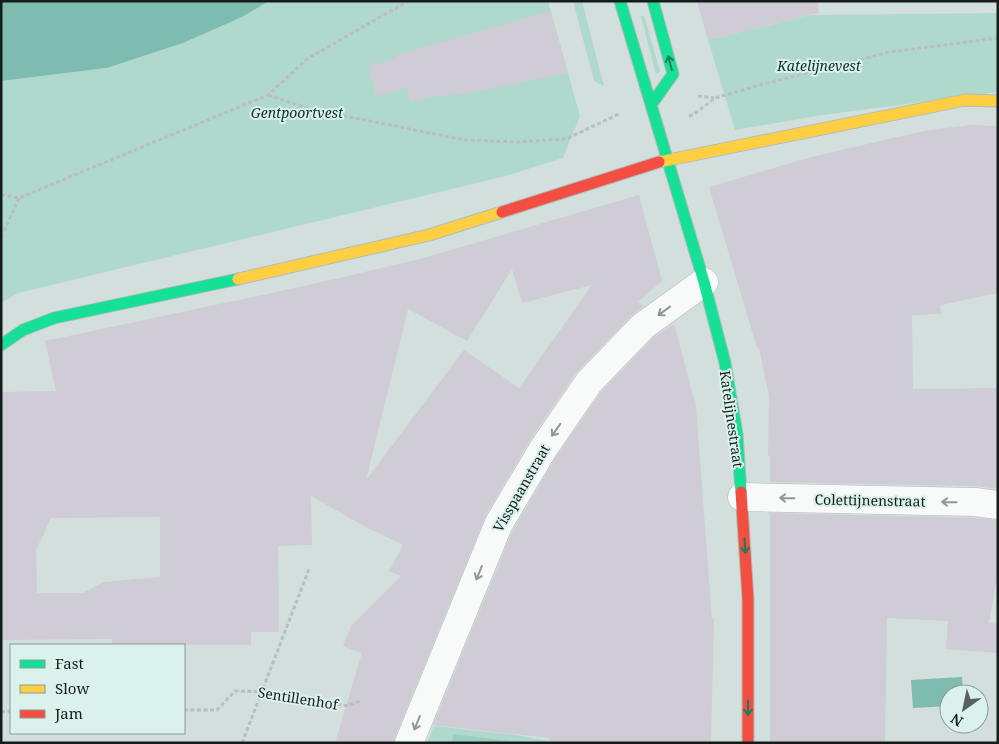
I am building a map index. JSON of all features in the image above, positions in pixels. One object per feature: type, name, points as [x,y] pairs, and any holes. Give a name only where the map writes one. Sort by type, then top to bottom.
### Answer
[{"type":"street","name":"Katelijnestraat","points":[[620,1],[704,282],[724,362],[737,434],[748,599],[748,743]]},
{"type":"street","points":[[651,105],[673,74],[652,1]]},
{"type":"street","points":[[1,345],[23,330],[54,318],[271,272],[429,235],[668,160],[965,100],[998,101]]},
{"type":"street","name":"Visspaanstraat","points":[[408,743],[499,523],[543,449],[588,382],[643,326],[704,282]]},
{"type":"street","name":"Colettijnenstraat","points":[[742,497],[975,502],[998,505]]},
{"type":"path","points":[[1,194],[19,198],[268,96],[307,59],[408,1]]},
{"type":"path","points":[[715,98],[890,52],[998,38]]},
{"type":"path","points":[[268,96],[310,109],[465,140],[518,142],[566,139],[624,112]]},
{"type":"path","points":[[1,237],[19,198]]},
{"type":"path","points":[[242,743],[309,569]]},
{"type":"path","name":"Sentillenhof","points":[[185,710],[217,710],[235,691],[263,691],[348,706],[360,702]]},
{"type":"green space","name":"Gentpoortvest","points":[[269,1],[548,1],[580,116],[563,158],[506,176],[18,293],[1,303],[1,81],[107,68],[183,43],[242,17]]},
{"type":"green space","points":[[573,1],[582,1],[604,86],[594,81]]},
{"type":"green space","name":"Katelijnevest","points":[[998,13],[998,92],[823,115],[735,130],[708,40],[811,15]]},
{"type":"green space","points":[[644,15],[660,71],[657,74],[641,17]]},
{"type":"green space","points":[[434,726],[516,735],[549,741],[549,743],[427,743]]},
{"type":"shaded area","points":[[1,1],[269,1],[242,17],[183,43],[107,68],[1,81]]},
{"type":"shaded area","points":[[962,677],[962,684],[939,684],[939,707],[913,708],[911,680]]},
{"type":"shaded area","points":[[453,734],[526,743],[452,743]]},
{"type":"building","points":[[697,1],[818,1],[819,13],[708,40]]},
{"type":"building","points":[[550,11],[568,73],[470,93],[432,97],[410,102],[407,88],[376,96],[368,66],[395,59],[394,56]]},
{"type":"building","points":[[970,125],[998,126],[998,293],[940,305],[941,314],[912,315],[913,389],[998,388],[998,489],[975,486],[770,482],[770,456],[768,456],[769,396],[759,348],[757,348],[709,187],[808,158],[929,130]]},
{"type":"building","points":[[639,195],[662,281],[638,302],[644,306],[632,315],[576,373],[530,440],[486,515],[394,743],[335,743],[362,653],[343,646],[351,626],[401,576],[389,571],[403,545],[364,526],[311,496],[312,545],[278,546],[279,632],[251,632],[251,645],[112,644],[112,639],[1,640],[1,392],[56,391],[45,341],[309,285],[420,259]],"holes":[[[512,269],[522,303],[592,285],[519,388],[464,350],[366,480],[408,309],[467,341]],[[160,517],[160,577],[104,582],[83,593],[37,593],[36,550],[51,518]]]},
{"type":"building","points":[[672,325],[675,327],[696,407],[712,619],[714,619],[711,742],[549,743],[549,738],[433,725],[513,530],[556,457],[601,392],[653,338]]},
{"type":"building","points":[[770,513],[998,520],[998,573],[989,623],[998,624],[998,653],[946,649],[948,621],[887,618],[885,743],[770,743]]},
{"type":"traffic: fast","points":[[620,1],[704,282],[725,363],[737,434],[741,492]]},
{"type":"traffic: fast","points":[[651,105],[673,74],[653,1]]},
{"type":"traffic: fast","points":[[1,345],[23,330],[54,318],[238,279]]},
{"type":"traffic: slow","points":[[659,162],[965,100],[998,101]]},
{"type":"traffic: slow","points":[[238,279],[429,235],[502,212]]},
{"type":"traffic: jam","points":[[502,212],[659,162]]},
{"type":"traffic: jam","points":[[741,492],[748,599],[748,743]]}]
